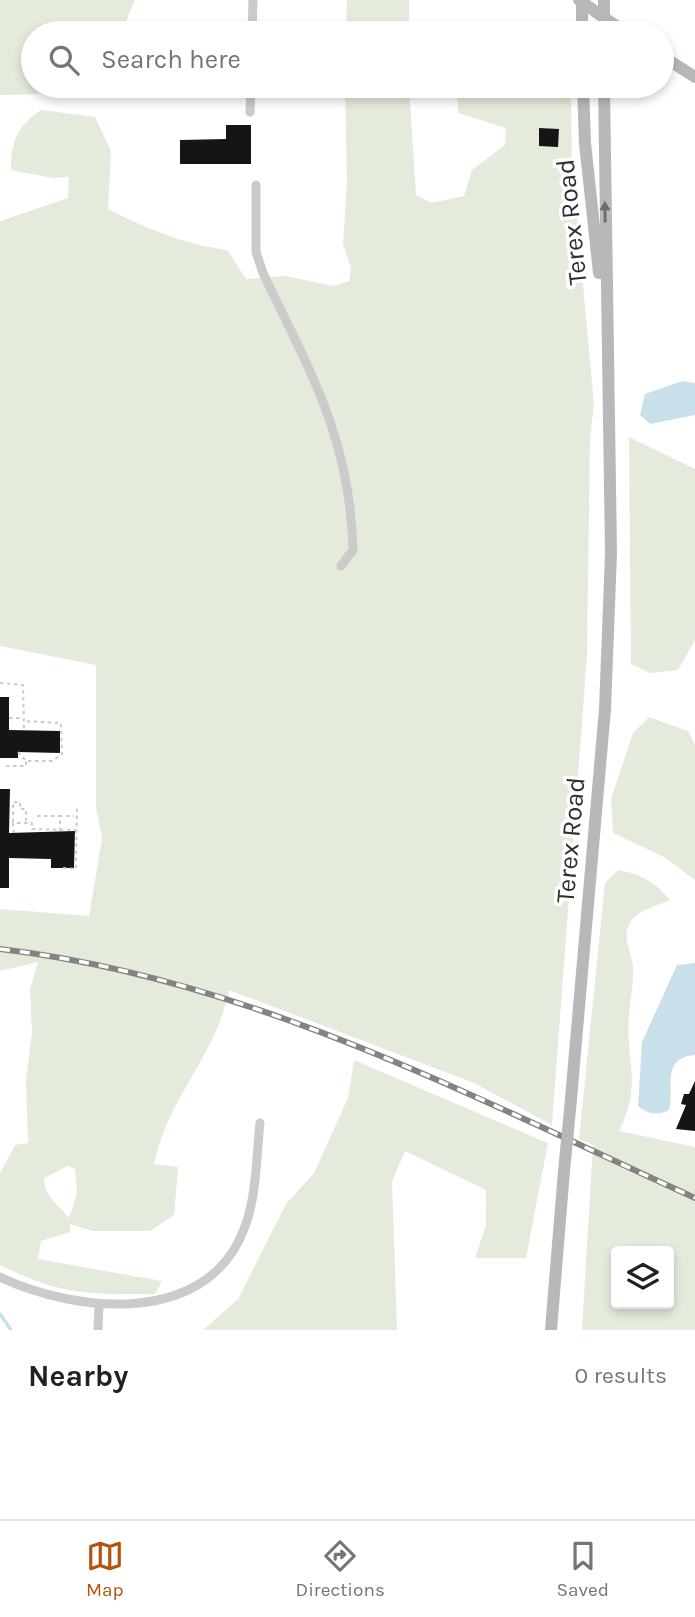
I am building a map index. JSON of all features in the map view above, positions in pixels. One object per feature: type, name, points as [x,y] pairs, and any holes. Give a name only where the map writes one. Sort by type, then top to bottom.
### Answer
[{"type":"main road","points":[[581,0],[610,21]]},
{"type":"main road","points":[[581,0],[582,21]]},
{"type":"main road","points":[[603,21],[604,0]]},
{"type":"main road","points":[[674,64],[695,77]]},
{"type":"main road","name":"Terex Road","points":[[583,98],[585,142],[608,354]]},
{"type":"main road","name":"Terex Road","points":[[551,1330],[605,697],[611,552],[604,98]]},
{"type":"street","points":[[252,21],[253,0]]},
{"type":"street","points":[[250,112],[251,98]]},
{"type":"street","points":[[256,185],[256,252],[263,273],[321,393],[345,467],[353,550],[341,566]]},
{"type":"street","points":[[0,1277],[45,1295],[99,1305],[140,1303],[170,1296],[193,1286],[220,1266],[240,1238],[250,1211],[260,1123]]},
{"type":"street","points":[[98,1330],[99,1305]]},
{"type":"path","points":[[0,683],[23,685],[24,730]]},
{"type":"path","points":[[9,718],[63,725],[61,758],[26,761]]},
{"type":"path","points":[[18,752],[26,761]]},
{"type":"path","points":[[6,766],[26,766],[26,761]]},
{"type":"path","points":[[14,833],[11,827],[13,802],[20,803],[20,809],[26,809],[26,823]]},
{"type":"path","points":[[63,868],[76,869],[76,806]]},
{"type":"path","points":[[37,816],[76,816]]},
{"type":"path","points":[[60,816],[60,830]]},
{"type":"path","points":[[13,823],[32,823],[32,829],[76,830]]},
{"type":"green space","points":[[0,0],[135,0],[126,21],[21,21],[21,95],[0,95]]},
{"type":"green space","points":[[347,0],[409,0],[409,21],[346,21]]},
{"type":"green space","points":[[345,98],[410,98],[416,195],[432,203],[464,196],[472,170],[505,145],[506,128],[458,113],[457,98],[571,98],[572,166],[594,404],[590,438],[587,655],[552,1125],[474,1083],[229,990],[214,1035],[170,1117],[154,1164],[178,1167],[174,1215],[150,1231],[92,1231],[70,1224],[70,1232],[41,1241],[38,1259],[162,1281],[155,1294],[93,1293],[58,1288],[0,1265],[0,1173],[15,1145],[28,1143],[26,1080],[32,1032],[30,989],[38,962],[0,971],[0,909],[89,916],[102,838],[96,807],[96,665],[0,646],[0,221],[68,198],[69,177],[53,178],[11,170],[14,143],[26,122],[41,110],[95,117],[111,151],[108,209],[166,235],[227,250],[246,279],[285,276],[334,286],[349,281],[351,268],[343,244],[347,183]],"holes":[[[68,1166],[75,1169],[77,1194],[69,1218],[49,1196],[44,1178]]]},
{"type":"green space","points":[[629,437],[695,469],[695,640],[678,670],[650,673],[631,664]]},
{"type":"green space","points":[[649,717],[688,731],[695,745],[695,880],[664,857],[613,833],[611,799],[633,733]]},
{"type":"green space","points":[[618,870],[647,880],[670,900],[646,909],[632,920],[627,930],[633,967],[628,1032],[632,1086],[619,1131],[695,1147],[695,1330],[582,1330],[593,1145],[579,1139],[605,883]]},
{"type":"green space","points":[[354,1060],[548,1143],[526,1258],[475,1258],[486,1225],[486,1190],[405,1151],[392,1182],[397,1330],[203,1330],[238,1299],[286,1204],[314,1173],[348,1098]]},
{"type":"water","points":[[682,381],[695,383],[695,415],[650,424],[640,415],[645,394]]},
{"type":"water","points":[[695,963],[695,1055],[684,1057],[673,1068],[669,1110],[649,1112],[638,1106],[642,1042],[677,965]]},
{"type":"building","points":[[226,125],[251,125],[251,164],[180,164],[180,140],[226,139]]},
{"type":"building","points":[[539,128],[559,129],[558,147],[539,146]]},
{"type":"building","points":[[0,697],[9,697],[9,730],[60,731],[60,753],[18,752],[18,758],[0,758]]},
{"type":"building","points":[[0,789],[10,789],[9,833],[75,831],[74,868],[51,868],[51,859],[9,858],[9,888],[0,888]]},
{"type":"building","points":[[695,1081],[695,1131],[676,1129],[686,1105],[681,1104],[684,1094],[689,1094]]},
{"type":"waterway","points":[[0,1314],[11,1330]]},
{"type":"railway","points":[[0,949],[92,964],[182,986],[270,1014],[442,1082],[695,1198]]}]
